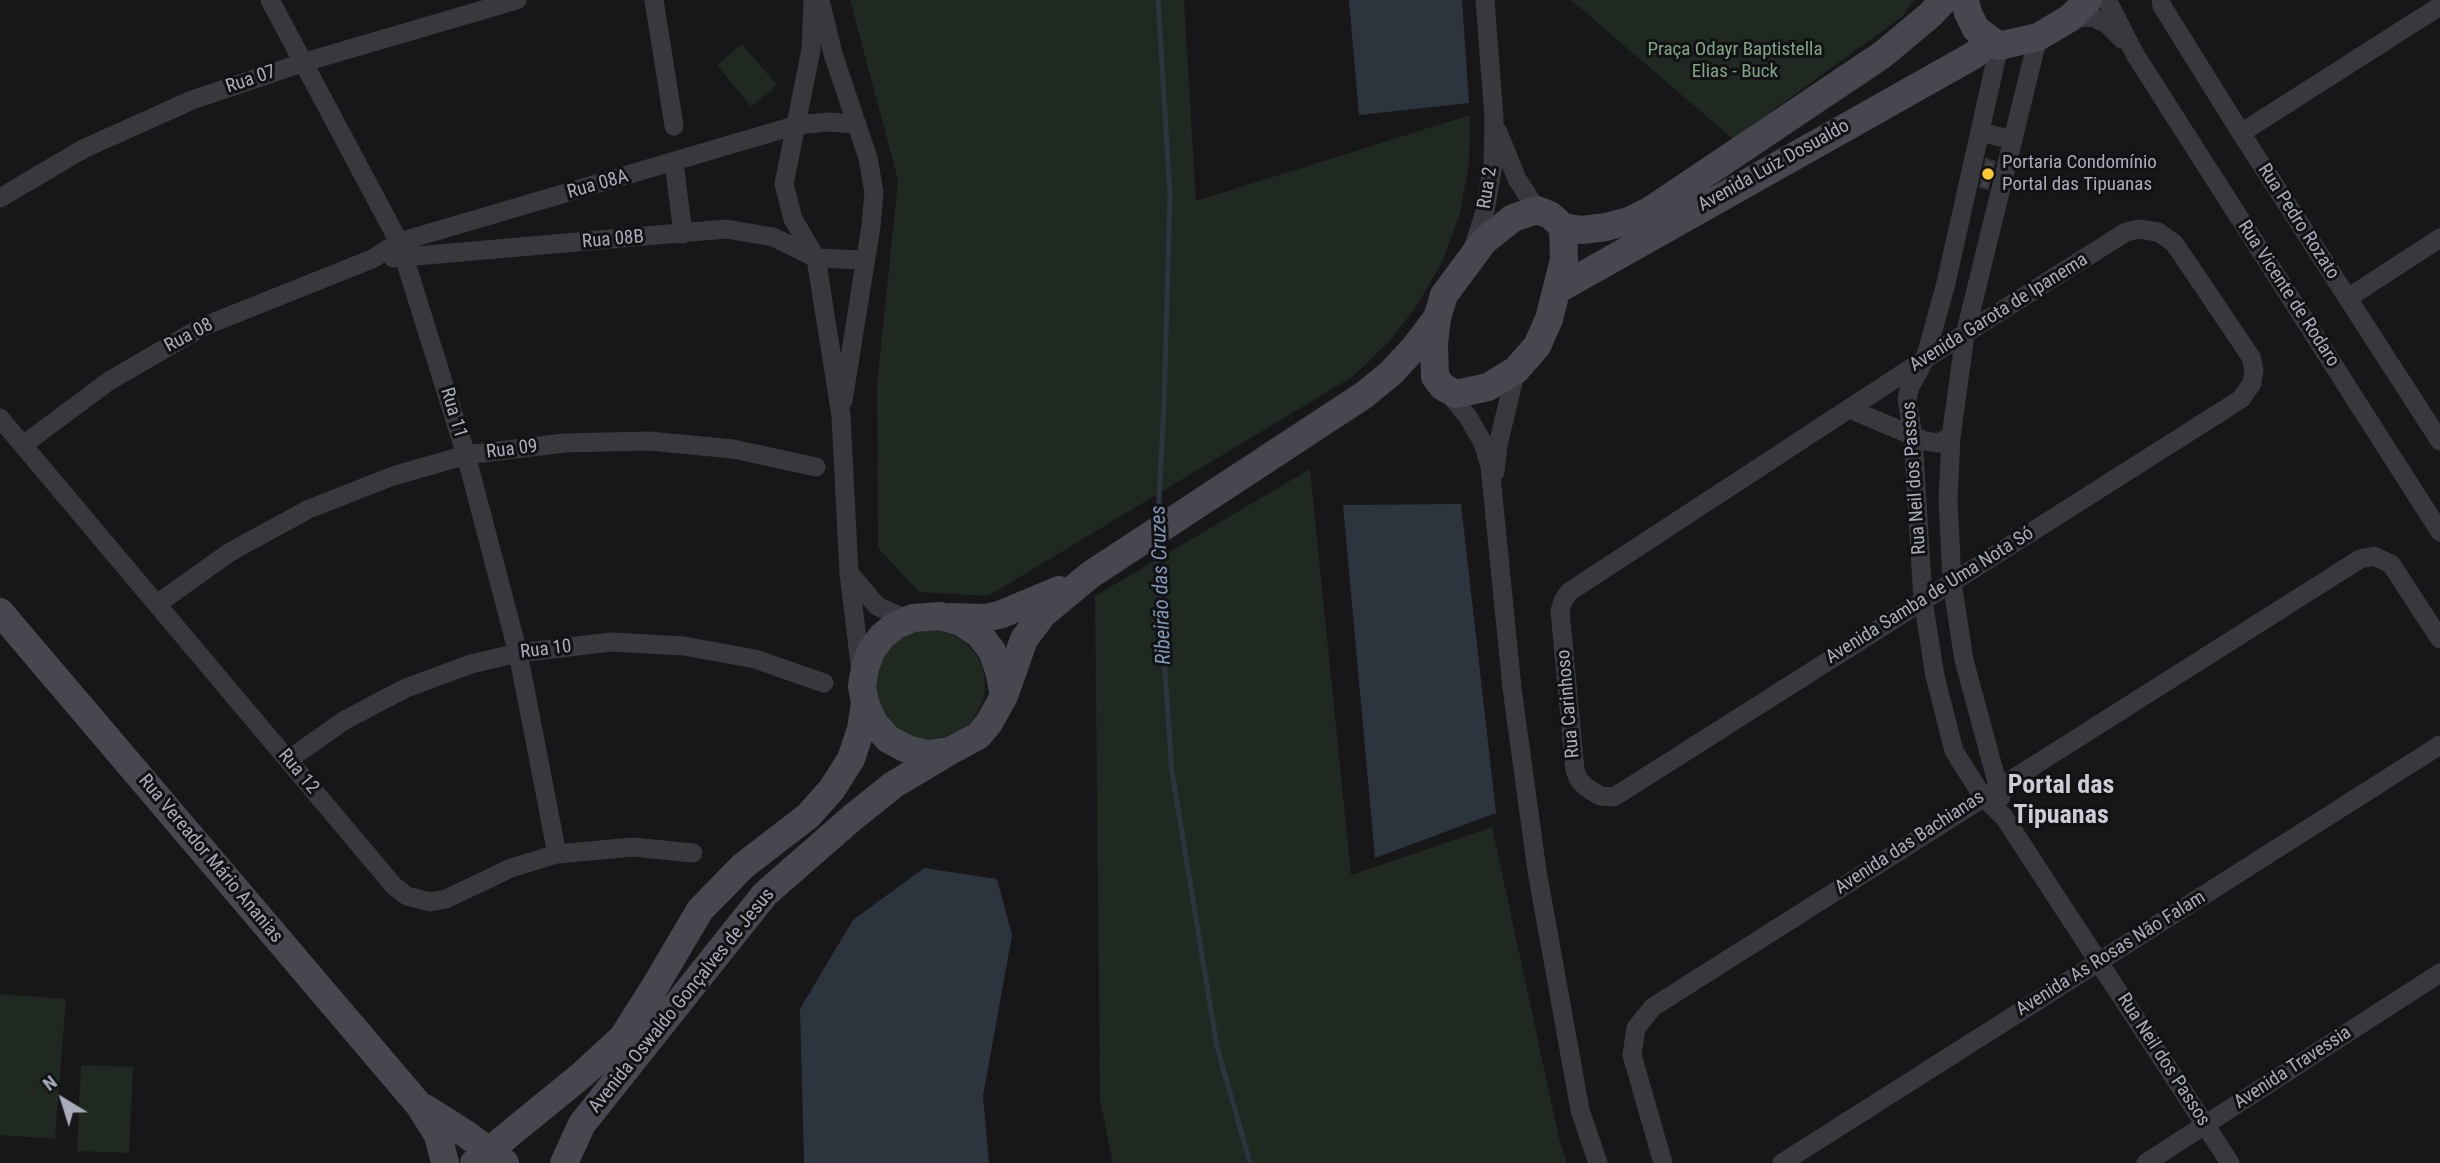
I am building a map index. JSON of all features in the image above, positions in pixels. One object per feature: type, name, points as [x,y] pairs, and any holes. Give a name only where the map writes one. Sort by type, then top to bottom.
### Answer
[{"type":"street","name":"Rua 11","points":[[270,0],[402,250],[466,455],[518,653],[557,853]]},
{"type":"street","name":"Rua 07","points":[[0,198],[83,149],[192,100],[305,62],[517,0]]},
{"type":"street","points":[[654,0],[674,126]]},
{"type":"street","points":[[813,0],[811,50],[784,184],[793,219],[816,258],[864,260]]},
{"type":"street","points":[[820,0],[833,54],[857,124]]},
{"type":"street","name":"Rua 2","points":[[1471,256],[1485,211],[1493,164],[1494,118],[1485,0]]},
{"type":"street","name":"Avenida Luiz Dosualdo","points":[[1563,227],[1582,230],[1606,227],[1651,211],[1882,55],[1944,0]]},
{"type":"street","points":[[1965,0],[1971,22],[1994,44],[2038,37],[2079,9]]},
{"type":"street","name":"Rua Vicente de Rodaro","points":[[2107,0],[2136,56],[2440,533]]},
{"type":"street","name":"Rua Pedro Rozato","points":[[2161,0],[2162,6],[2241,133],[2440,441]]},
{"type":"street","points":[[2241,133],[2440,6]]},
{"type":"street","name":"Rua Vicente de Rodaro","points":[[2079,9],[2107,24],[2136,56]]},
{"type":"street","name":"Rua Neil dos Passos","points":[[2038,37],[1965,335],[1951,437],[1948,499],[1952,582],[1964,660],[1992,791],[2004,817],[2230,1163]]},
{"type":"street","name":"Avenida Luiz Dosualdo","points":[[1557,289],[1994,44]]},
{"type":"street","name":"Rua Neil dos Passos","points":[[1992,791],[1954,751],[1934,676],[1923,600],[1913,437],[1907,398],[1925,359],[1946,283],[1980,132],[1994,44]]},
{"type":"street","name":"Rua 2","points":[[1494,118],[1512,169],[1537,210]]},
{"type":"street","name":"Rua 08A","points":[[402,250],[797,125],[828,122],[857,124]]},
{"type":"street","name":"Avenida Oswaldo Gonçalves de Jesus","points":[[841,416],[874,192],[868,158],[857,124]]},
{"type":"street","points":[[1980,132],[2013,140]]},
{"type":"street","points":[[674,163],[683,234]]},
{"type":"street","points":[[1966,194],[1998,204]]},
{"type":"street","points":[[1364,395],[1439,382],[1456,394],[1472,392],[1503,380],[1516,370],[1537,346],[1549,318],[1564,260],[1563,227],[1550,215],[1537,210],[1513,218],[1484,241],[1444,295],[1437,318],[1434,344],[1439,382],[1468,417],[1483,443],[1490,466],[1512,688],[1537,871],[1580,1110],[1598,1163]]},
{"type":"street","name":"Rua 08B","points":[[402,250],[683,234],[726,229],[773,237],[816,258]]},
{"type":"street","name":"Avenida Garota de Ipanema","points":[[1563,601],[1574,589],[1925,359],[2126,232],[2152,230],[2174,243],[2251,357],[2254,370],[2252,383]]},
{"type":"street","points":[[2348,298],[2440,238]]},
{"type":"street","name":"Rua 08","points":[[23,445],[109,381],[202,327],[372,259],[402,250]]},
{"type":"street","name":"Avenida Oswaldo Gonçalves de Jesus","points":[[488,1159],[623,1037],[700,910],[743,866],[808,816],[832,789],[851,759],[861,729],[864,694],[849,573],[841,416],[816,258]]},
{"type":"street","points":[[1090,575],[1002,614],[986,618],[926,617],[896,625],[877,644],[865,668],[864,694],[874,723],[888,739],[907,749],[928,754],[950,751],[978,736],[989,723],[1004,696],[1024,639],[1043,614],[1090,575],[1364,395],[1391,373],[1437,318]]},
{"type":"street","points":[[1492,498],[1498,445],[1516,370]]},
{"type":"street","name":"Avenida Samba de Uma Nota Só","points":[[1600,796],[1614,797],[2241,399],[2252,383]]},
{"type":"street","points":[[1850,409],[1913,437],[1938,443],[1951,437]]},
{"type":"street","name":"Rua 12","points":[[0,418],[394,886],[415,900],[430,902],[446,899],[512,868],[557,853],[633,846],[693,853]]},
{"type":"street","name":"Rua 09","points":[[157,604],[230,552],[309,509],[393,476],[466,455],[564,443],[649,441],[733,449],[816,467]]},
{"type":"street","name":"Avenida das Bachianas","points":[[1663,1163],[1633,1063],[1633,1036],[1640,1020],[1653,1007],[2355,561],[2364,557],[2378,557],[2395,567],[2440,639]]},
{"type":"street","points":[[849,573],[877,606],[887,612],[961,622],[979,634],[992,651],[1004,696]]},
{"type":"street","name":"Rua Carinhoso","points":[[1563,601],[1560,611],[1575,770],[1579,780],[1600,796]]},
{"type":"street","name":"Rua Vereador Mário Ananias","points":[[0,612],[419,1105],[438,1135],[445,1163]]},
{"type":"street","name":"Rua 10","points":[[288,760],[345,720],[406,688],[471,664],[518,653],[611,642],[684,646],[755,660],[824,683]]},
{"type":"street","name":"Avenida As Rosas Não Falam","points":[[1782,1163],[2440,745]]},
{"type":"street","name":"Avenida Oswaldo Gonçalves de Jesus","points":[[564,1163],[582,1124],[765,894],[894,785],[950,751]]},
{"type":"street","name":"Avenida Travessia","points":[[2146,1163],[2440,973]]},
{"type":"street","name":"Rua Vereador Mário Ananias","points":[[419,1105],[466,1134],[488,1159]]},
{"type":"green space","points":[[850,0],[1184,0],[1196,201],[1470,115],[1469,164],[1460,213],[1443,260],[1418,304],[1388,343],[1352,377],[988,596],[919,592],[878,548],[877,386],[898,180]]},
{"type":"green space","name":"Praça Odayr Baptistella Elias - Buck","points":[[1571,0],[1914,0],[1902,17],[1733,139]]},
{"type":"green space","points":[[742,44],[777,85],[751,107],[717,65]]},
{"type":"green space","points":[[1310,469],[1351,875],[1492,827],[1559,1138],[1567,1163],[1113,1163],[1100,1100],[1095,596]]},
{"type":"green space","points":[[930,630],[951,634],[969,646],[981,664],[985,685],[981,706],[969,724],[951,736],[930,740],[909,736],[891,724],[879,706],[875,685],[879,664],[891,646],[909,634]]},
{"type":"green space","points":[[0,994],[66,999],[55,1139],[0,1135]]},
{"type":"green space","points":[[81,1065],[133,1067],[129,1153],[77,1151]]},
{"type":"shaded area","points":[[1349,0],[1462,0],[1469,103],[1359,115]]},
{"type":"shaded area","points":[[1461,504],[1496,813],[1375,858],[1343,505]]},
{"type":"shaded area","points":[[924,868],[997,879],[1012,935],[983,1096],[989,1163],[804,1163],[800,1009],[853,920]]},
{"type":"building","points":[[1986,159],[1995,162],[1988,189],[1980,187]]},
{"type":"waterway","name":"Ribeirão das Cruzes","points":[[1158,0],[1170,194],[1158,518]]},
{"type":"waterway","name":"Ribeirão das Cruzes","points":[[1156,541],[1172,772],[1217,1047],[1250,1163]]},
{"type":"place","name":"Portaria Condomínio Portal das Tipuanas","points":[[1988,174]]},
{"type":"district","name":"Portal das Tipuanas","points":[[2061,801]]}]
